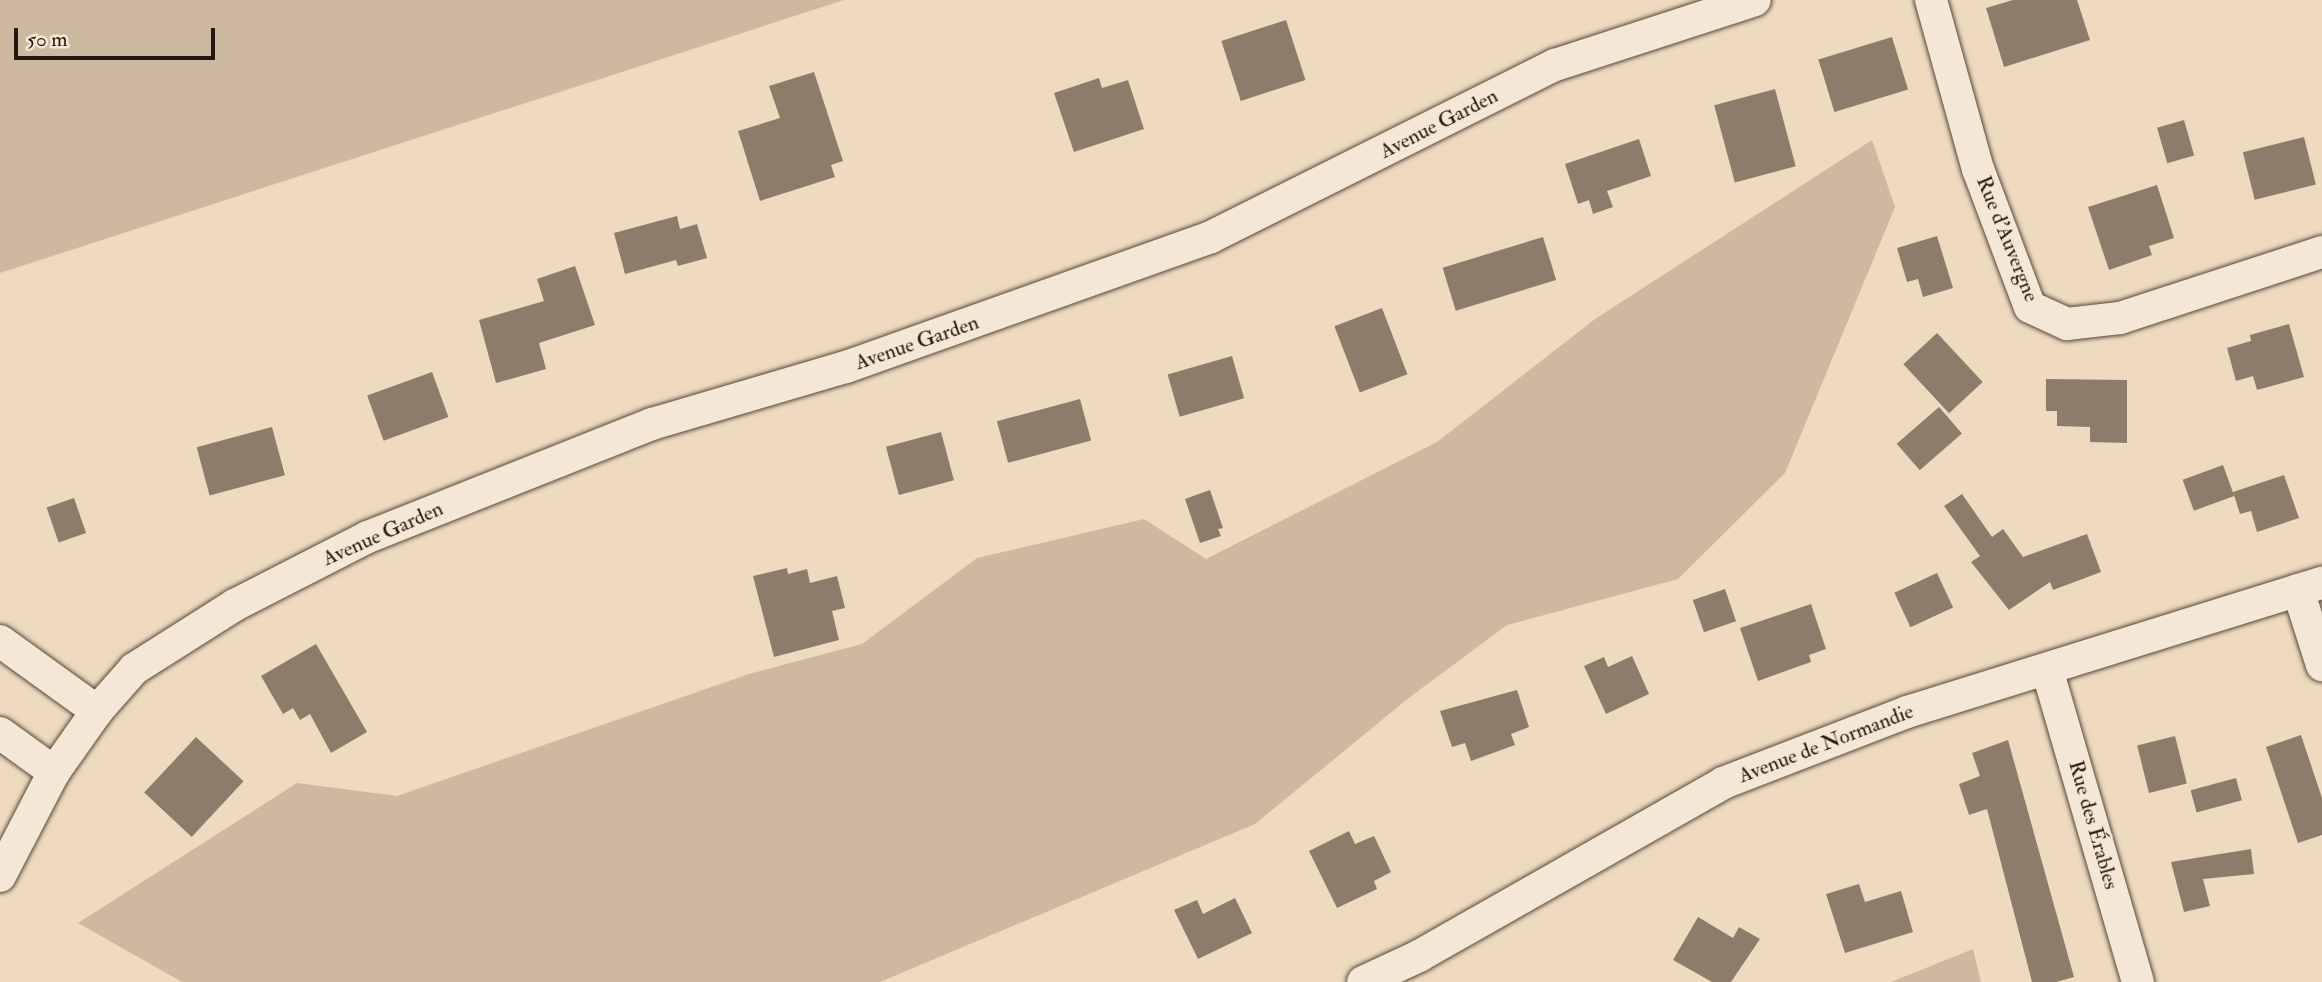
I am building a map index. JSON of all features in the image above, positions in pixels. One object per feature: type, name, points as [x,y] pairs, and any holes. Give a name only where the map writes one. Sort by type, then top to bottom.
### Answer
[{"type":"street","name":"Avenue Garden","points":[[0,876],[54,772],[97,711],[134,669],[212,619],[368,537],[652,424],[846,367],[1211,237],[1555,65],[1755,0]]},
{"type":"street","name":"Rue d'Auvergne","points":[[1931,0],[1978,169],[2030,307],[2067,324],[2120,318],[2322,252]]},
{"type":"street","points":[[2310,586],[2322,665]]},
{"type":"street","name":"Avenue de Normandie","points":[[1363,982],[1419,956],[1723,783],[1907,712],[2310,586]]},
{"type":"street","points":[[0,641],[97,711]]},
{"type":"street","name":"Rue des Érables","points":[[2047,669],[2138,982]]},
{"type":"street","points":[[0,733],[54,772]]},
{"type":"shaded area","points":[[0,0],[844,0],[0,273]]},
{"type":"shaded area","points":[[1872,140],[1895,207],[1785,473],[1678,579],[1507,625],[1410,697],[1255,824],[880,982],[182,982],[78,923],[297,783],[397,796],[749,674],[862,644],[977,558],[1144,519],[1206,559],[1437,442],[1595,319]]},
{"type":"shaded area","points":[[1973,949],[1981,982],[1891,982]]},
{"type":"building","points":[[2013,0],[2077,0],[2090,40],[2004,67],[1986,8]]},
{"type":"building","points":[[1286,20],[1305,80],[1241,101],[1221,41]]},
{"type":"building","points":[[1892,37],[1908,90],[1834,112],[1818,60]]},
{"type":"building","points":[[814,72],[843,161],[831,165],[835,177],[760,201],[738,131],[780,118],[769,86]]},
{"type":"building","points":[[1099,78],[1102,88],[1128,80],[1144,129],[1074,152],[1054,93]]},
{"type":"building","points":[[1775,89],[1796,166],[1735,183],[1714,105]]},
{"type":"building","points":[[2184,120],[2194,156],[2167,163],[2157,128]]},
{"type":"building","points":[[2304,137],[2316,185],[2255,200],[2243,152]]},
{"type":"building","points":[[1639,139],[1651,176],[1607,191],[1613,207],[1593,214],[1589,200],[1578,204],[1565,164]]},
{"type":"building","points":[[2157,185],[2174,238],[2149,246],[2152,255],[2109,270],[2088,207]]},
{"type":"building","points":[[677,216],[680,229],[697,224],[707,258],[678,266],[676,260],[625,274],[614,233]]},
{"type":"building","points":[[1937,236],[1953,288],[1923,297],[1918,279],[1907,282],[1897,248]]},
{"type":"building","points":[[1543,237],[1556,280],[1456,311],[1443,268]]},
{"type":"building","points":[[575,266],[595,325],[539,343],[546,369],[496,383],[479,320],[544,301],[537,279]]},
{"type":"building","points":[[1382,308],[1407,374],[1360,393],[1334,326]]},
{"type":"building","points":[[2289,324],[2304,377],[2257,390],[2253,376],[2236,381],[2227,348],[2251,341],[2250,335]]},
{"type":"building","points":[[1937,333],[1983,382],[1949,413],[1903,364]]},
{"type":"building","points":[[1232,356],[1244,398],[1180,417],[1168,374]]},
{"type":"building","points":[[432,372],[448,417],[384,441],[367,396]]},
{"type":"building","points":[[2046,379],[2127,380],[2127,443],[2090,442],[2090,427],[2057,426],[2057,411],[2046,411]]},
{"type":"building","points":[[1080,399],[1091,441],[1008,463],[997,421]]},
{"type":"building","points":[[1939,407],[1962,433],[1920,470],[1897,444]]},
{"type":"building","points":[[272,427],[285,475],[210,495],[197,447]]},
{"type":"building","points":[[941,432],[954,480],[899,495],[886,447]]},
{"type":"building","points":[[2223,465],[2234,496],[2194,511],[2183,480]]},
{"type":"building","points":[[2284,475],[2299,518],[2257,532],[2251,511],[2240,514],[2233,492]]},
{"type":"building","points":[[1210,490],[1223,528],[1218,529],[1221,536],[1200,543],[1185,499]]},
{"type":"building","points":[[1962,494],[1992,537],[2003,529],[2023,557],[2087,534],[2101,572],[2053,590],[2050,582],[2009,610],[1971,562],[1980,556],[1944,506]]},
{"type":"building","points":[[74,498],[86,533],[59,542],[47,507]]},
{"type":"building","points":[[787,568],[788,574],[807,569],[810,583],[837,576],[845,608],[832,611],[839,640],[774,657],[753,576]]},
{"type":"building","points":[[1937,573],[1953,607],[1910,627],[1894,593]]},
{"type":"building","points":[[1725,589],[1736,621],[1704,632],[1693,600]]},
{"type":"building","points":[[1811,604],[1826,649],[1809,655],[1811,662],[1758,681],[1740,628]]},
{"type":"building","points":[[316,644],[367,732],[331,753],[310,714],[300,720],[293,708],[283,714],[261,676]]},
{"type":"building","points":[[1632,656],[1649,694],[1606,714],[1584,666],[1604,657],[1608,667]]},
{"type":"building","points":[[1517,690],[1529,727],[1511,734],[1515,745],[1471,761],[1465,743],[1452,747],[1440,711]]},
{"type":"building","points":[[2301,735],[2322,798],[2322,835],[2298,843],[2266,747]]},
{"type":"building","points":[[2175,736],[2187,784],[2149,793],[2137,745]]},
{"type":"building","points":[[196,737],[244,781],[192,837],[144,793]]},
{"type":"building","points":[[2008,740],[2074,977],[2056,982],[2032,982],[1987,809],[1969,815],[1959,784],[1980,776],[1972,753]]},
{"type":"building","points":[[2236,778],[2242,800],[2197,812],[2191,790]]},
{"type":"building","points":[[1349,831],[1355,844],[1374,836],[1391,872],[1374,881],[1377,889],[1337,908],[1309,851]]},
{"type":"building","points":[[2251,849],[2254,874],[2203,879],[2210,906],[2184,912],[2171,862]]},
{"type":"building","points":[[1859,884],[1865,902],[1901,891],[1913,932],[1845,953],[1826,894]]},
{"type":"building","points":[[1235,898],[1252,933],[1198,959],[1174,910],[1197,900],[1203,914]]},
{"type":"building","points":[[1698,917],[1733,938],[1739,927],[1760,939],[1731,982],[1712,982],[1673,960]]}]
